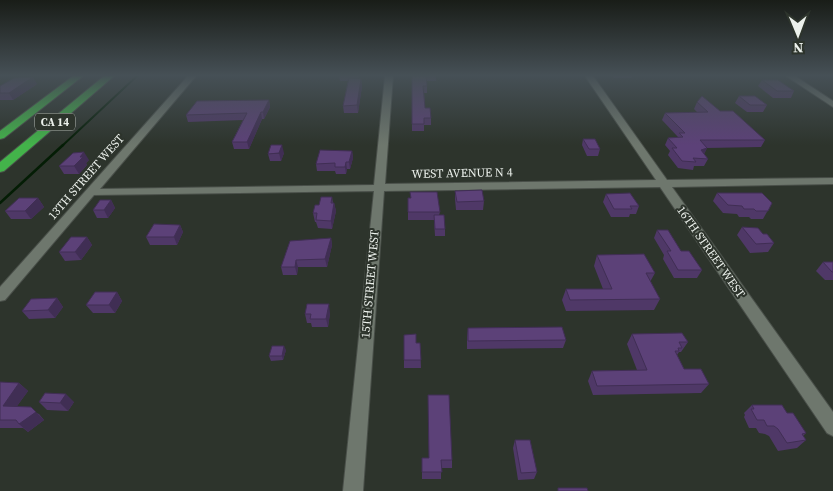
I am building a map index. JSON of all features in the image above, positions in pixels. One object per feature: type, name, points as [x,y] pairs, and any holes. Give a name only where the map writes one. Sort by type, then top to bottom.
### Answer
[{"type":"highway","name":"CA 14","points":[[0,136],[49,99]]},
{"type":"highway","name":"CA 14","points":[[0,168],[83,99]]},
{"type":"street","name":"13TH STREET WEST","points":[[0,296],[172,99]]},
{"type":"street","name":"15TH STREET WEST","points":[[352,491],[387,99]]},
{"type":"street","name":"16TH STREET WEST","points":[[605,99],[833,427]]},
{"type":"street","name":"WEST AVENUE N 4","points":[[91,192],[833,180]]},
{"type":"building","points":[[345,99],[358,99],[357,105],[343,106]]},
{"type":"building","points":[[412,99],[424,99],[425,108],[430,108],[431,118],[424,118],[424,124],[412,124]]},
{"type":"building","points":[[700,99],[705,99],[720,111],[733,111],[765,140],[700,140],[707,148],[701,150],[708,159],[693,158],[696,162],[682,161],[672,148],[677,148],[668,138],[683,137],[679,133],[685,133],[665,113],[708,112],[697,102]]},
{"type":"building","points":[[743,99],[759,99],[767,105],[750,105]]},
{"type":"building","points":[[269,100],[263,112],[261,112],[247,142],[232,142],[247,113],[186,115],[197,101]]},
{"type":"building","points":[[583,139],[595,139],[600,149],[589,149]]},
{"type":"building","points":[[271,145],[282,145],[279,153],[268,154]]},
{"type":"building","points":[[320,150],[352,151],[349,162],[346,162],[345,167],[335,167],[335,163],[316,164]]},
{"type":"building","points":[[84,152],[80,157],[83,157],[74,166],[59,166],[73,153]]},
{"type":"building","points":[[482,190],[484,201],[457,202],[455,191]]},
{"type":"building","points":[[410,192],[437,192],[440,212],[408,212],[408,198],[411,198]]},
{"type":"building","points":[[630,193],[639,206],[630,206],[632,209],[614,209],[606,194]]},
{"type":"building","points":[[717,193],[762,193],[772,203],[768,211],[744,209],[742,206],[728,205]]},
{"type":"building","points":[[321,197],[332,197],[331,203],[334,203],[331,221],[316,220],[317,213],[313,213],[315,205],[319,205]]},
{"type":"building","points":[[19,198],[38,198],[25,211],[5,211]]},
{"type":"building","points":[[100,200],[111,200],[104,210],[93,210]]},
{"type":"building","points":[[434,215],[444,215],[445,229],[435,229]]},
{"type":"building","points":[[154,224],[180,225],[174,237],[146,237]]},
{"type":"building","points":[[742,227],[758,228],[763,234],[767,234],[774,243],[756,244]]},
{"type":"building","points":[[657,230],[668,230],[681,251],[689,251],[702,270],[678,270],[667,251],[671,251]]},
{"type":"building","points":[[71,237],[87,237],[75,252],[59,252]]},
{"type":"building","points":[[331,238],[325,259],[296,260],[295,267],[281,267],[290,241]]},
{"type":"building","points":[[644,254],[655,273],[646,273],[660,299],[570,300],[566,289],[612,289],[597,255]]},
{"type":"building","points":[[823,262],[833,262],[833,272],[832,272]]},
{"type":"building","points":[[95,292],[117,292],[109,305],[86,305]]},
{"type":"building","points":[[57,298],[48,310],[22,311],[31,299]]},
{"type":"building","points":[[307,304],[329,304],[326,319],[310,319],[311,314],[305,314]]},
{"type":"building","points":[[562,327],[566,340],[468,341],[468,328]]},
{"type":"building","points":[[682,333],[688,342],[679,342],[682,348],[678,348],[679,351],[675,351],[684,369],[701,369],[709,384],[597,386],[592,371],[647,370],[632,334]]},
{"type":"building","points":[[416,334],[416,343],[420,343],[421,360],[404,360],[404,335]]},
{"type":"building","points":[[272,346],[284,346],[282,356],[269,356]]},
{"type":"building","points":[[0,382],[19,383],[3,406],[31,407],[36,412],[19,424],[16,420],[0,420]]},
{"type":"building","points":[[45,393],[66,394],[60,403],[39,402]]},
{"type":"building","points":[[428,395],[449,395],[452,460],[441,460],[442,472],[422,472],[422,458],[429,458]]},
{"type":"building","points":[[752,405],[782,405],[787,413],[793,413],[806,433],[802,434],[806,440],[787,443],[778,429],[774,426],[767,426],[764,420],[757,420],[751,409],[754,409]]},
{"type":"building","points":[[515,440],[530,440],[537,472],[521,473]]},
{"type":"building","points":[[558,488],[587,488],[588,491],[558,491]]},
{"type":"waterway","points":[[62,146],[112,99]]},
{"type":"waterway","points":[[0,203],[63,145]]}]
